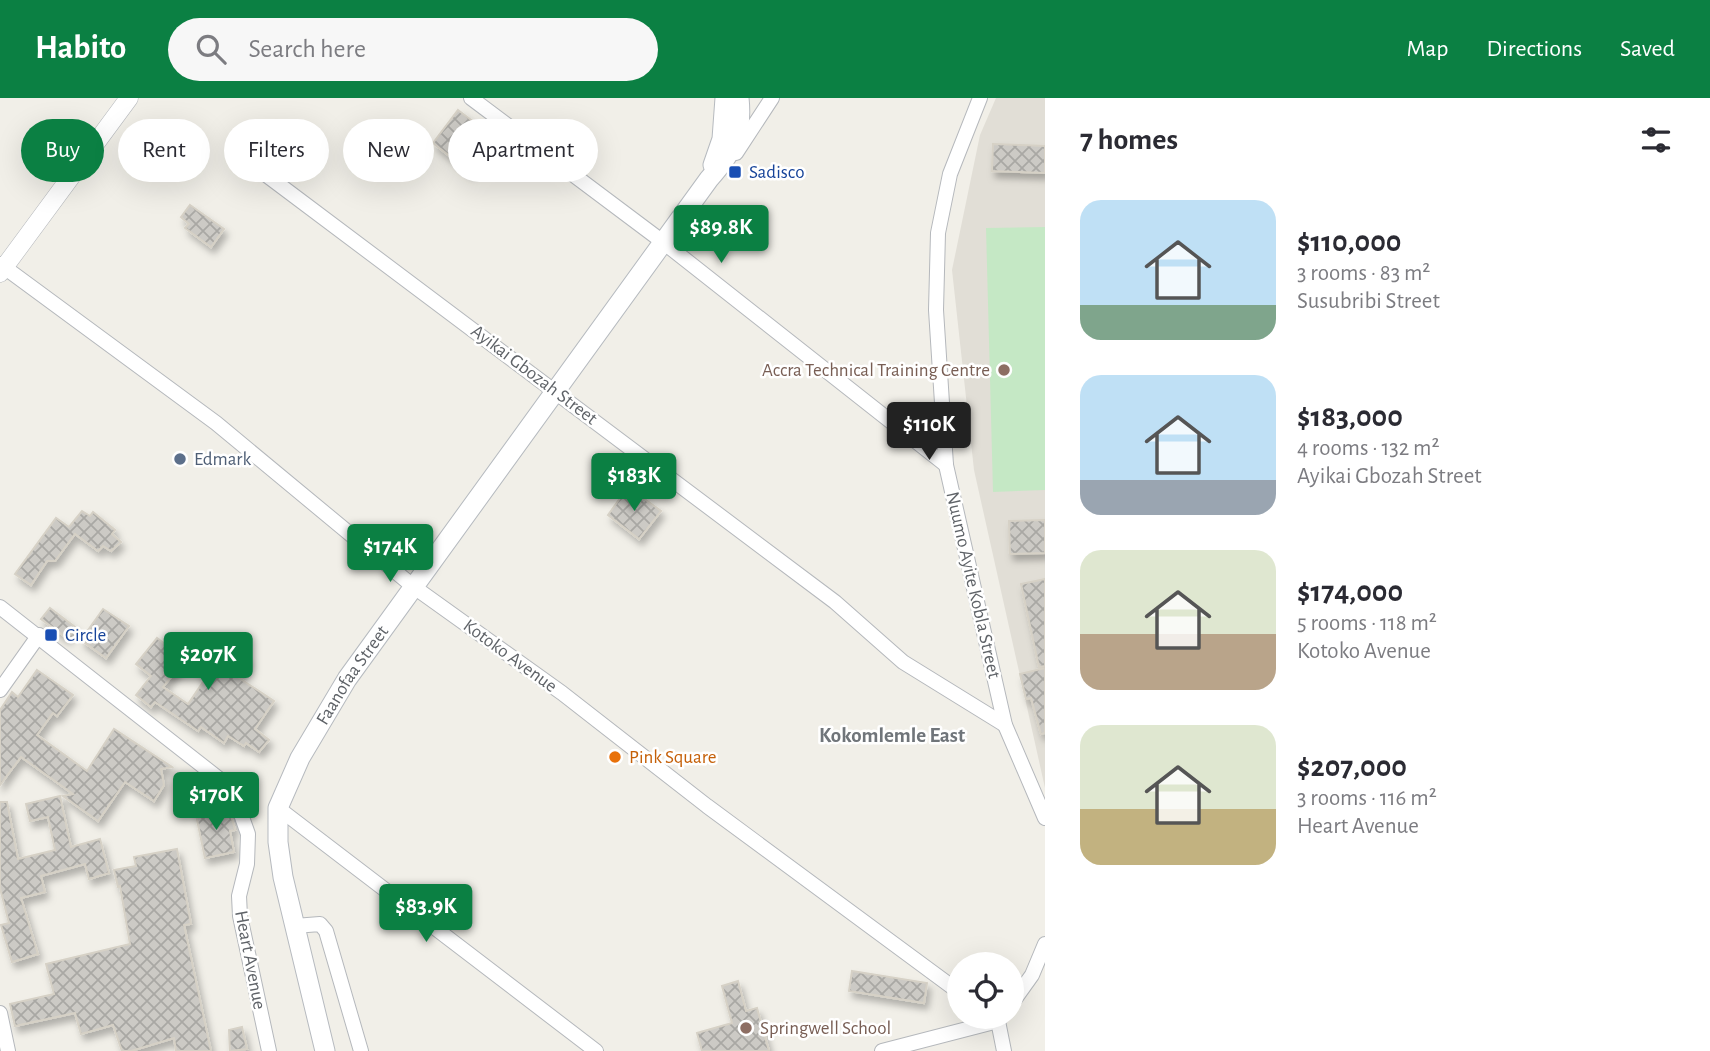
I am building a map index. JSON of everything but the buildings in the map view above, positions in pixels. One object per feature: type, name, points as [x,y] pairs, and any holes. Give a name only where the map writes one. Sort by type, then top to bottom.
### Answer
[{"type":"main road","points":[[709,179],[722,139],[725,98]]},
{"type":"main road","points":[[709,179],[727,159],[736,141],[740,126],[739,98]]},
{"type":"main road","name":"Faanofaa Street","points":[[325,1051],[278,842],[278,808],[300,758],[328,707],[709,179]]},
{"type":"street","points":[[2,268],[129,98]]},
{"type":"street","points":[[471,98],[663,242],[946,465]]},
{"type":"street","points":[[727,159],[733,157],[772,98]]},
{"type":"street","name":"Nuumo Ayite Kobla Street","points":[[980,98],[950,174],[938,233],[936,310],[946,465],[1005,725],[1045,818]]},
{"type":"street","name":"Ayikai Gbozah Street","points":[[276,182],[835,602],[903,662],[1005,725]]},
{"type":"street","name":"Kotoko Avenue","points":[[2,268],[216,423],[414,587],[562,693],[706,806],[947,983]]},
{"type":"street","name":"Heart Avenue","points":[[0,607],[232,789],[248,834],[247,864],[239,896],[240,916],[269,1051]]},
{"type":"street","points":[[0,690],[39,635]]},
{"type":"street","points":[[278,808],[596,1051]]},
{"type":"street","points":[[295,926],[320,924],[326,931],[361,1051]]},
{"type":"street","points":[[1024,986],[1032,975],[1045,944]]},
{"type":"street","points":[[0,1013],[8,1051]]},
{"type":"street","points":[[882,1051],[959,1029]]},
{"type":"street","points":[[999,1029],[1004,1051]]},
{"type":"shaded area","name":"Accra Technical Training Centre","points":[[996,98],[1045,98],[1045,788],[974,470],[952,270],[980,135]]},
{"type":"green space","points":[[1045,227],[1045,490],[993,492],[986,228]]},
{"type":"place","name":"Sadisco","points":[[735,172]]},
{"type":"place","name":"Accra Technical Training Centre","points":[[1004,370]]},
{"type":"place","name":"Edmark","points":[[180,459]]},
{"type":"place","name":"Circle","points":[[51,635]]},
{"type":"place","name":"Pink Square","points":[[615,757]]},
{"type":"place","name":"Springwell School","points":[[746,1028]]},
{"type":"district","name":"Kokomlemle East","points":[[892,735]]}]
